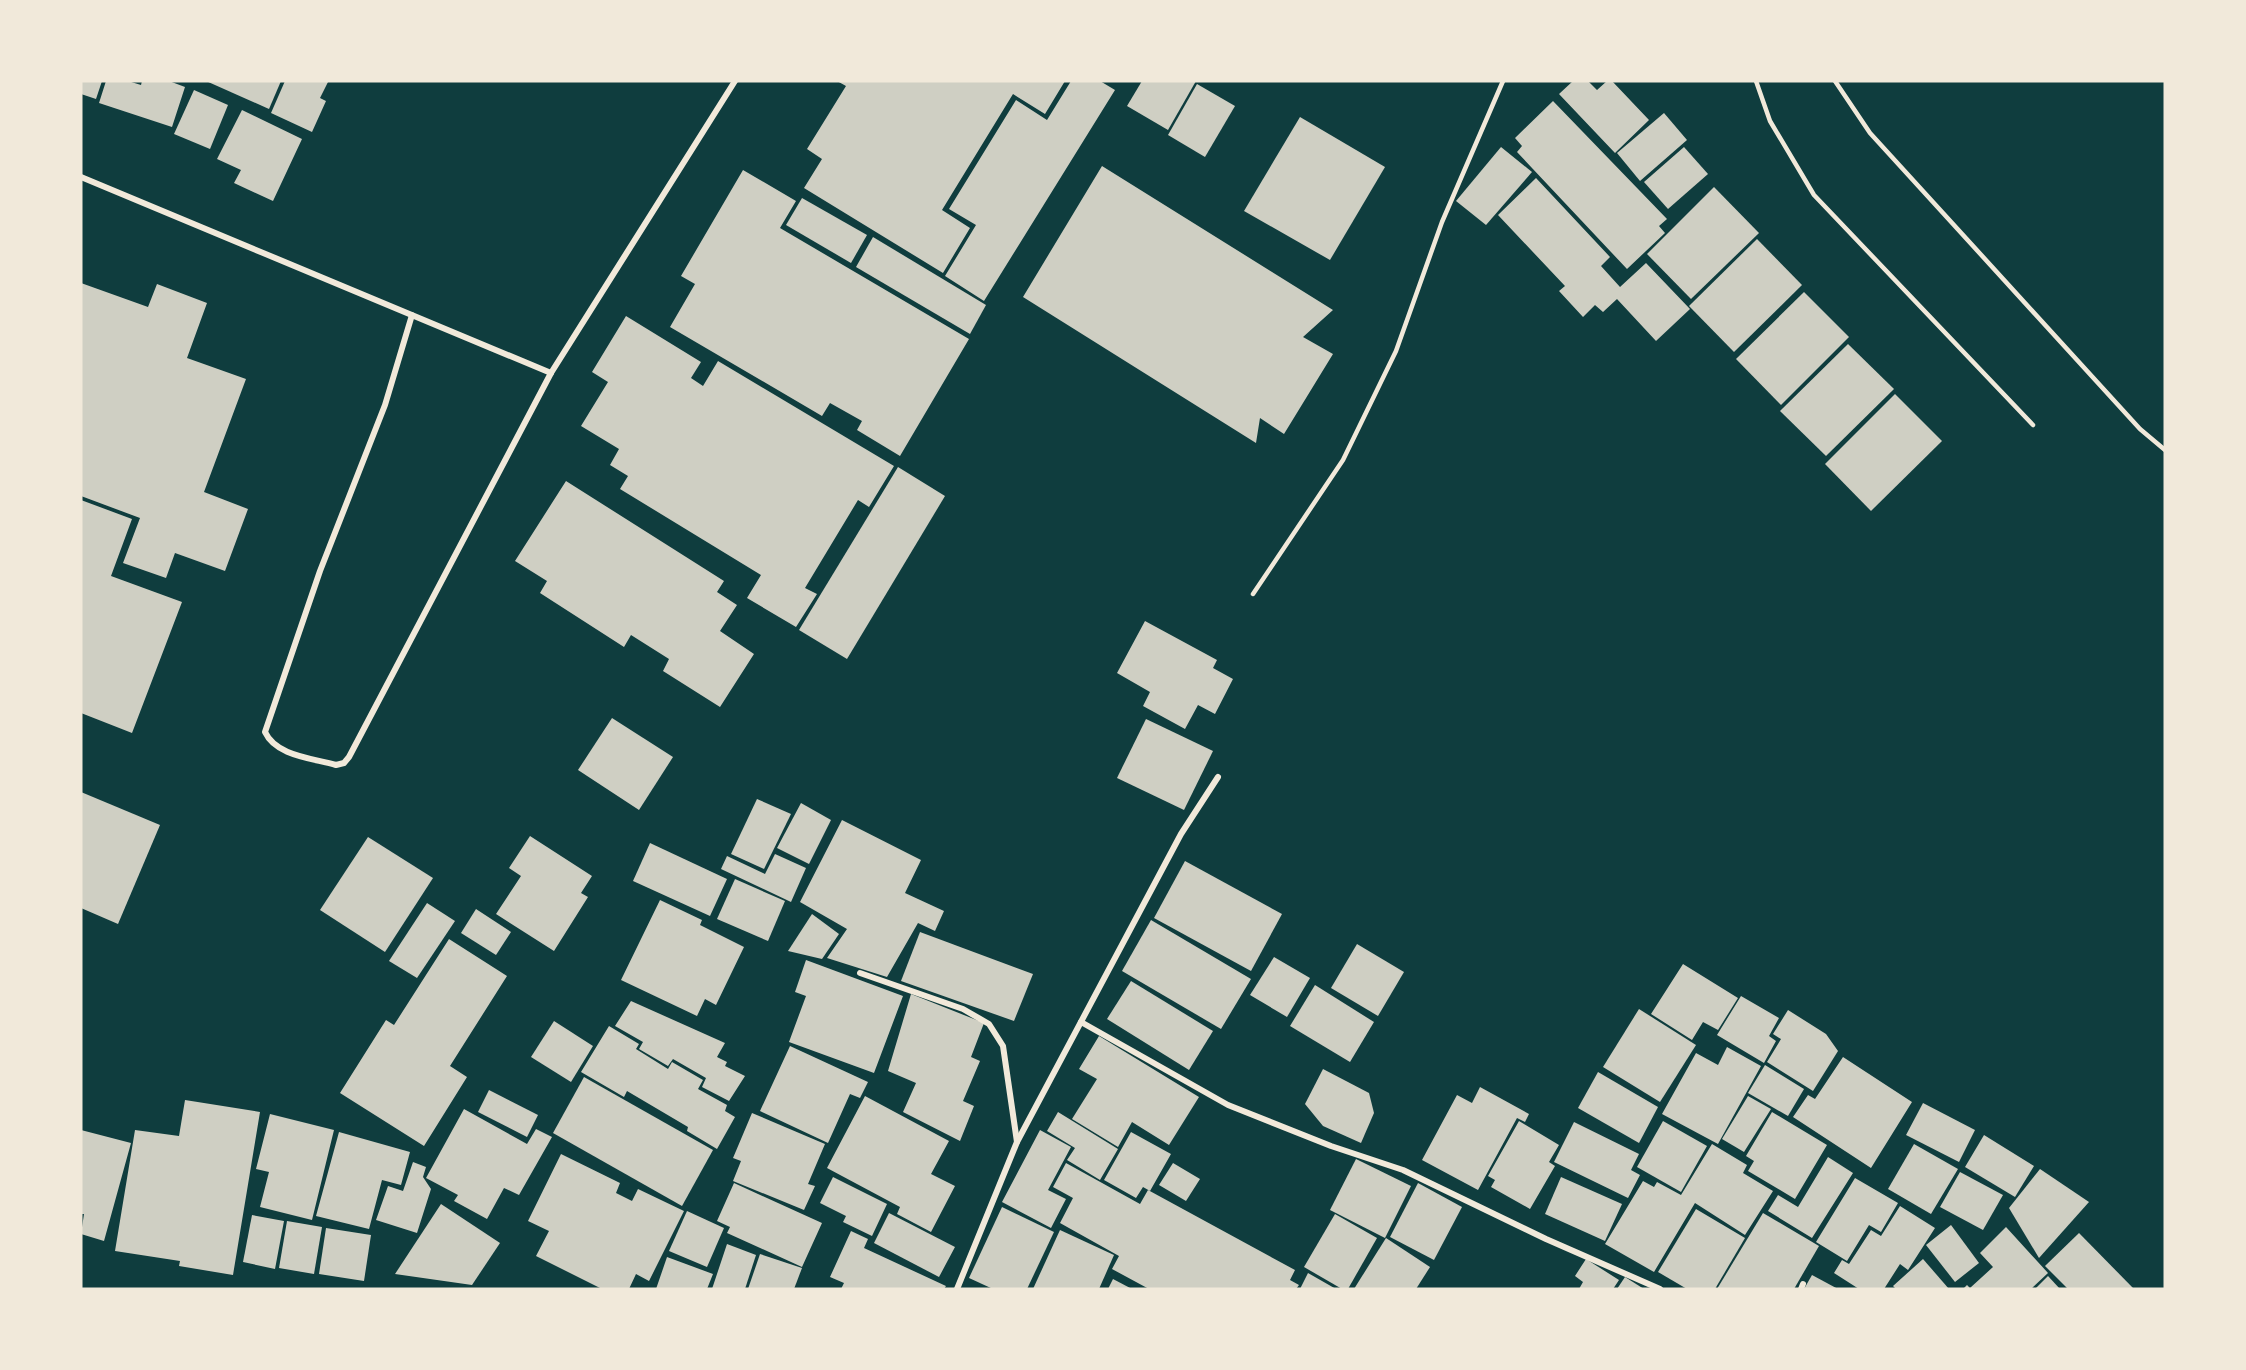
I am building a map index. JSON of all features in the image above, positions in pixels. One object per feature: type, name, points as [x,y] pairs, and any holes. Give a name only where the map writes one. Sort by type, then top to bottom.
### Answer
[{"type":"street","points":[[412,315],[385,405],[320,572],[265,732],[269,742],[277,749],[336,765],[344,763],[349,757],[551,373],[735,81]]},
{"type":"street","points":[[81,177],[551,373]]},
{"type":"street","points":[[957,1289],[1017,1142],[1181,834],[1218,777]]},
{"type":"street","points":[[860,973],[963,1009],[989,1024],[1003,1046],[1017,1142]]},
{"type":"street","points":[[1081,1022],[1228,1106],[1331,1146],[1403,1170],[1546,1239],[1660,1289]]},
{"type":"lane","points":[[1253,594],[1343,460],[1387,371],[1442,222],[1503,81]]},
{"type":"lane","points":[[1756,81],[1770,121],[1814,195],[2032,426]]},
{"type":"lane","points":[[1835,81],[1870,133],[2140,429],[2165,450]]},
{"type":"building","points":[[81,81],[102,81],[96,99],[81,94]]},
{"type":"building","points":[[106,81],[128,81],[141,85],[142,81],[169,81],[185,87],[172,127],[99,103]]},
{"type":"building","points":[[206,81],[281,81],[269,109]]},
{"type":"building","points":[[285,81],[328,82],[320,98],[326,101],[312,132],[271,113]]},
{"type":"building","points":[[837,81],[1065,81],[1045,114],[1013,94],[942,210],[970,228],[943,273],[804,188],[822,159],[807,149],[846,86]]},
{"type":"building","points":[[1071,81],[1100,81],[1115,90],[984,301],[945,276],[976,225],[949,209],[1016,100],[1047,120]]},
{"type":"building","points":[[1142,81],[1196,81],[1168,130],[1127,106]]},
{"type":"building","points":[[1573,81],[1588,81],[1597,90],[1607,81],[1612,81],[1649,120],[1615,153],[1559,94]]},
{"type":"building","points":[[1197,84],[1235,106],[1205,157],[1168,135]]},
{"type":"building","points":[[194,90],[228,105],[210,149],[174,134]]},
{"type":"building","points":[[1553,101],[1667,219],[1659,226],[1665,233],[1627,269],[1517,152],[1522,146],[1515,138]]},
{"type":"building","points":[[242,110],[302,139],[273,201],[234,183],[241,170],[217,159]]},
{"type":"building","points":[[1664,113],[1687,140],[1640,181],[1617,153]]},
{"type":"building","points":[[1300,117],[1385,167],[1330,260],[1244,211]]},
{"type":"building","points":[[1501,147],[1532,172],[1486,225],[1456,201]]},
{"type":"building","points":[[1684,147],[1708,174],[1668,209],[1644,182]]},
{"type":"building","points":[[1102,166],[1333,310],[1303,337],[1333,354],[1284,434],[1260,418],[1256,443],[1023,297]]},
{"type":"building","points":[[743,170],[796,201],[780,228],[969,339],[900,456],[857,430],[862,421],[830,403],[822,416],[670,327],[695,284],[681,276]]},
{"type":"building","points":[[1536,178],[1610,257],[1601,266],[1620,287],[1646,263],[1690,309],[1656,341],[1617,299],[1603,312],[1595,305],[1583,317],[1559,291],[1565,286],[1498,215]]},
{"type":"building","points":[[1714,187],[1759,233],[1691,299],[1647,254]]},
{"type":"building","points":[[802,198],[867,235],[851,263],[786,225]]},
{"type":"building","points":[[873,237],[986,305],[970,334],[856,267]]},
{"type":"building","points":[[1757,239],[1802,285],[1734,352],[1689,306]]},
{"type":"building","points":[[81,283],[148,307],[157,284],[207,303],[187,358],[246,379],[204,492],[248,509],[225,571],[175,553],[166,578],[123,563],[140,518],[81,496]]},
{"type":"building","points":[[1804,292],[1849,337],[1781,405],[1736,359]]},
{"type":"building","points":[[626,316],[701,362],[691,378],[703,386],[718,361],[894,466],[869,507],[858,500],[805,588],[817,594],[796,627],[747,598],[761,575],[620,489],[628,476],[610,465],[619,449],[581,426],[608,382],[592,372]]},
{"type":"building","points":[[1848,344],[1894,389],[1826,456],[1780,411]]},
{"type":"building","points":[[1895,394],[1942,441],[1871,511],[1825,464]]},
{"type":"building","points":[[898,467],[945,496],[847,659],[799,630]]},
{"type":"building","points":[[566,481],[724,581],[717,592],[737,605],[720,631],[754,654],[720,707],[663,671],[669,659],[631,635],[624,647],[540,593],[547,581],[515,561]]},
{"type":"building","points":[[81,500],[132,519],[111,576],[182,602],[132,733],[81,713]]},
{"type":"building","points":[[1145,621],[1217,660],[1213,668],[1233,679],[1215,714],[1198,705],[1185,729],[1143,706],[1150,692],[1117,673]]},
{"type":"building","points":[[612,718],[673,757],[639,810],[578,770]]},
{"type":"building","points":[[1146,719],[1213,751],[1184,810],[1117,778]]},
{"type":"building","points":[[81,792],[160,825],[118,924],[81,908]]},
{"type":"building","points":[[757,799],[791,814],[764,869],[731,854]]},
{"type":"building","points":[[801,803],[831,820],[809,864],[777,848]]},
{"type":"building","points":[[842,820],[921,860],[905,893],[944,911],[935,931],[918,923],[887,977],[827,958],[847,929],[800,902]]},
{"type":"building","points":[[530,836],[592,876],[581,893],[588,897],[554,951],[496,914],[521,876],[509,868]]},
{"type":"building","points":[[368,837],[433,878],[385,952],[320,910]]},
{"type":"building","points":[[650,843],[727,879],[710,916],[633,881]]},
{"type":"building","points":[[775,854],[806,868],[791,902],[721,869],[727,856],[765,874]]},
{"type":"building","points":[[1185,861],[1282,914],[1251,971],[1154,918]]},
{"type":"building","points":[[735,879],[785,901],[768,941],[717,919]]},
{"type":"building","points":[[660,900],[702,920],[700,925],[744,947],[716,1005],[705,999],[697,1016],[621,980]]},
{"type":"building","points":[[427,903],[455,921],[417,978],[389,961]]},
{"type":"building","points":[[476,909],[511,932],[496,955],[461,933]]},
{"type":"building","points":[[812,914],[839,934],[822,959],[788,951]]},
{"type":"building","points":[[1151,920],[1251,979],[1221,1029],[1122,971]]},
{"type":"building","points":[[920,932],[1033,974],[1014,1021],[901,981]]},
{"type":"building","points":[[449,939],[507,976],[450,1066],[467,1077],[424,1146],[340,1093],[386,1020],[394,1025]]},
{"type":"building","points":[[1357,944],[1404,972],[1378,1016],[1331,988]]},
{"type":"building","points":[[1274,957],[1310,978],[1287,1017],[1250,995]]},
{"type":"building","points":[[806,960],[903,996],[874,1073],[789,1042],[806,996],[795,992]]},
{"type":"building","points":[[1683,964],[1738,998],[1718,1030],[1703,1022],[1692,1040],[1651,1014]]},
{"type":"building","points":[[1131,981],[1213,1031],[1189,1070],[1107,1019]]},
{"type":"building","points":[[1315,985],[1374,1022],[1350,1062],[1290,1026]]},
{"type":"building","points":[[911,994],[984,1023],[971,1057],[980,1061],[963,1101],[974,1106],[960,1141],[903,1112],[916,1083],[888,1071]]},
{"type":"building","points":[[1741,996],[1779,1018],[1769,1036],[1776,1041],[1764,1063],[1717,1035]]},
{"type":"building","points":[[631,1001],[725,1043],[717,1057],[727,1062],[725,1066],[745,1076],[729,1101],[702,1087],[706,1078],[673,1059],[668,1066],[639,1049],[643,1042],[615,1026]]},
{"type":"building","points":[[1639,1009],[1696,1045],[1660,1102],[1603,1067]]},
{"type":"building","points":[[1788,1010],[1826,1034],[1838,1051],[1813,1091],[1767,1062],[1781,1039],[1773,1034]]},
{"type":"building","points":[[554,1021],[593,1046],[571,1082],[531,1057]]},
{"type":"building","points":[[609,1026],[639,1044],[636,1049],[668,1069],[672,1062],[703,1080],[698,1089],[727,1105],[725,1111],[735,1117],[717,1149],[687,1131],[688,1127],[627,1091],[624,1097],[581,1072]]},
{"type":"building","points":[[1099,1036],[1199,1097],[1169,1145],[1132,1122],[1118,1147],[1072,1119],[1097,1079],[1079,1069]]},
{"type":"building","points":[[790,1046],[868,1082],[860,1098],[850,1094],[828,1143],[760,1111]]},
{"type":"building","points":[[1727,1047],[1761,1066],[1718,1144],[1662,1114],[1696,1053],[1718,1065]]},
{"type":"building","points":[[1843,1057],[1912,1102],[1871,1168],[1793,1117],[1808,1095],[1815,1099]]},
{"type":"building","points":[[1765,1065],[1804,1089],[1788,1116],[1748,1093]]},
{"type":"building","points":[[1323,1069],[1369,1093],[1374,1113],[1361,1143],[1323,1126],[1305,1104]]},
{"type":"building","points":[[1598,1072],[1658,1107],[1639,1143],[1578,1108]]},
{"type":"building","points":[[584,1077],[713,1150],[682,1206],[553,1133]]},
{"type":"building","points":[[1480,1087],[1529,1114],[1525,1122],[1517,1118],[1478,1190],[1422,1160],[1457,1095],[1472,1103]]},
{"type":"building","points":[[489,1090],[538,1115],[527,1137],[478,1112]]},
{"type":"building","points":[[865,1096],[949,1141],[931,1174],[955,1186],[931,1232],[897,1214],[900,1207],[827,1168]]},
{"type":"building","points":[[1748,1096],[1771,1109],[1744,1152],[1722,1139]]},
{"type":"building","points":[[185,1100],[260,1112],[233,1275],[179,1266],[180,1261],[115,1251],[135,1130],[179,1136]]},
{"type":"building","points":[[1923,1103],[1975,1130],[1959,1162],[1906,1135]]},
{"type":"building","points":[[464,1109],[527,1144],[536,1129],[552,1137],[519,1195],[504,1188],[487,1219],[454,1201],[458,1195],[426,1178]]},
{"type":"building","points":[[1058,1112],[1118,1149],[1100,1180],[1067,1160],[1075,1148],[1047,1131]]},
{"type":"building","points":[[1772,1112],[1827,1145],[1795,1199],[1748,1171],[1754,1161],[1746,1156]]},
{"type":"building","points":[[752,1113],[825,1144],[808,1184],[815,1186],[804,1210],[733,1181],[741,1161],[733,1158]]},
{"type":"building","points":[[270,1114],[334,1130],[312,1220],[260,1207],[269,1172],[256,1169]]},
{"type":"building","points":[[1519,1121],[1559,1145],[1549,1162],[1555,1166],[1530,1209],[1491,1187],[1495,1180],[1488,1176]]},
{"type":"building","points":[[1663,1121],[1707,1146],[1681,1192],[1637,1167]]},
{"type":"building","points":[[1574,1122],[1639,1154],[1631,1170],[1640,1175],[1628,1198],[1554,1162]]},
{"type":"building","points":[[81,1130],[131,1143],[104,1241],[81,1234],[84,1214],[81,1214]]},
{"type":"building","points":[[1040,1130],[1071,1147],[1048,1190],[1066,1199],[1051,1228],[1002,1202]]},
{"type":"building","points":[[339,1132],[410,1152],[401,1185],[382,1180],[369,1229],[316,1216]]},
{"type":"building","points":[[1131,1132],[1171,1154],[1150,1191],[1143,1187],[1136,1198],[1104,1180]]},
{"type":"building","points":[[1984,1135],[2034,1166],[2015,1197],[1965,1167]]},
{"type":"building","points":[[1712,1144],[1747,1165],[1743,1173],[1773,1191],[1745,1235],[1695,1203],[1654,1272],[1605,1244],[1643,1181],[1654,1187],[1657,1182],[1681,1195]]},
{"type":"building","points":[[1914,1144],[1958,1169],[1931,1214],[1888,1189]]},
{"type":"building","points":[[561,1154],[620,1183],[616,1193],[632,1201],[638,1189],[684,1211],[649,1281],[636,1274],[629,1289],[602,1289],[536,1256],[549,1231],[528,1221]]},
{"type":"building","points":[[1828,1157],[1853,1173],[1812,1238],[1768,1211],[1778,1195],[1798,1207]]},
{"type":"building","points":[[1356,1159],[1411,1186],[1385,1238],[1330,1210]]},
{"type":"building","points":[[413,1162],[426,1167],[423,1177],[431,1189],[417,1233],[376,1220],[388,1186],[403,1191]]},
{"type":"building","points":[[1066,1163],[1140,1204],[1148,1190],[1295,1270],[1290,1280],[1299,1285],[1296,1289],[1149,1289],[1112,1269],[1119,1256],[1060,1223],[1073,1198],[1053,1187]]},
{"type":"building","points":[[1173,1163],[1200,1179],[1186,1201],[1159,1185]]},
{"type":"building","points":[[2040,1169],[2089,1202],[2039,1258],[2009,1208]]},
{"type":"building","points":[[1960,1172],[2003,1195],[1983,1230],[1940,1207]]},
{"type":"building","points":[[833,1177],[887,1204],[872,1236],[843,1222],[846,1216],[820,1203]]},
{"type":"building","points":[[1561,1177],[1622,1204],[1605,1241],[1545,1214]]},
{"type":"building","points":[[1855,1178],[1898,1203],[1881,1232],[1869,1225],[1847,1261],[1816,1242]]},
{"type":"building","points":[[734,1183],[822,1223],[802,1267],[727,1233],[730,1227],[717,1221]]},
{"type":"building","points":[[1418,1183],[1462,1207],[1434,1260],[1390,1237]]},
{"type":"building","points":[[441,1204],[500,1243],[472,1285],[395,1274]]},
{"type":"building","points":[[1900,1206],[1935,1228],[1908,1270],[1900,1264],[1884,1289],[1859,1289],[1834,1273],[1842,1260],[1849,1264],[1871,1230],[1881,1236]]},
{"type":"building","points":[[1002,1207],[1054,1232],[1027,1289],[993,1289],[969,1278]]},
{"type":"building","points":[[1696,1209],[1745,1238],[1715,1289],[1687,1289],[1658,1272]]},
{"type":"building","points":[[687,1211],[724,1228],[707,1267],[669,1251]]},
{"type":"building","points":[[889,1213],[955,1247],[939,1277],[874,1243]]},
{"type":"building","points":[[1763,1213],[1819,1246],[1794,1289],[1717,1289]]},
{"type":"building","points":[[1335,1214],[1377,1238],[1348,1289],[1342,1289],[1304,1267]]},
{"type":"building","points":[[252,1215],[284,1221],[275,1269],[243,1262]]},
{"type":"building","points":[[287,1221],[322,1227],[314,1274],[279,1268]]},
{"type":"building","points":[[1951,1225],[1979,1263],[1955,1282],[1926,1245]]},
{"type":"building","points":[[2006,1227],[2048,1273],[2031,1289],[1963,1289],[1967,1285],[1970,1288],[1993,1267],[1980,1253]]},
{"type":"building","points":[[326,1228],[371,1235],[364,1281],[319,1274]]},
{"type":"building","points":[[1060,1230],[1114,1255],[1099,1289],[1033,1289]]},
{"type":"building","points":[[851,1231],[868,1239],[864,1248],[946,1286],[944,1289],[841,1289],[844,1283],[830,1277]]},
{"type":"building","points":[[2079,1233],[2134,1289],[2068,1289],[2045,1266]]},
{"type":"building","points":[[1386,1238],[1430,1267],[1416,1289],[1354,1289]]},
{"type":"building","points":[[727,1244],[756,1255],[745,1289],[712,1289]]},
{"type":"building","points":[[760,1254],[802,1268],[794,1289],[748,1289]]},
{"type":"building","points":[[667,1257],[713,1274],[707,1289],[656,1289]]},
{"type":"building","points":[[1586,1259],[1619,1280],[1613,1289],[1579,1289],[1583,1282],[1575,1276]]},
{"type":"building","points":[[1923,1259],[1949,1289],[1896,1289],[1893,1286]]},
{"type":"building","points":[[1308,1273],[1336,1289],[1300,1289]]},
{"type":"building","points":[[1812,1275],[1838,1289],[1804,1289]]},
{"type":"building","points":[[2048,1276],[2060,1289],[2035,1289]]},
{"type":"building","points":[[1625,1277],[1644,1289],[1617,1289]]},
{"type":"building","points":[[1113,1279],[1132,1289],[1108,1289]]}]
